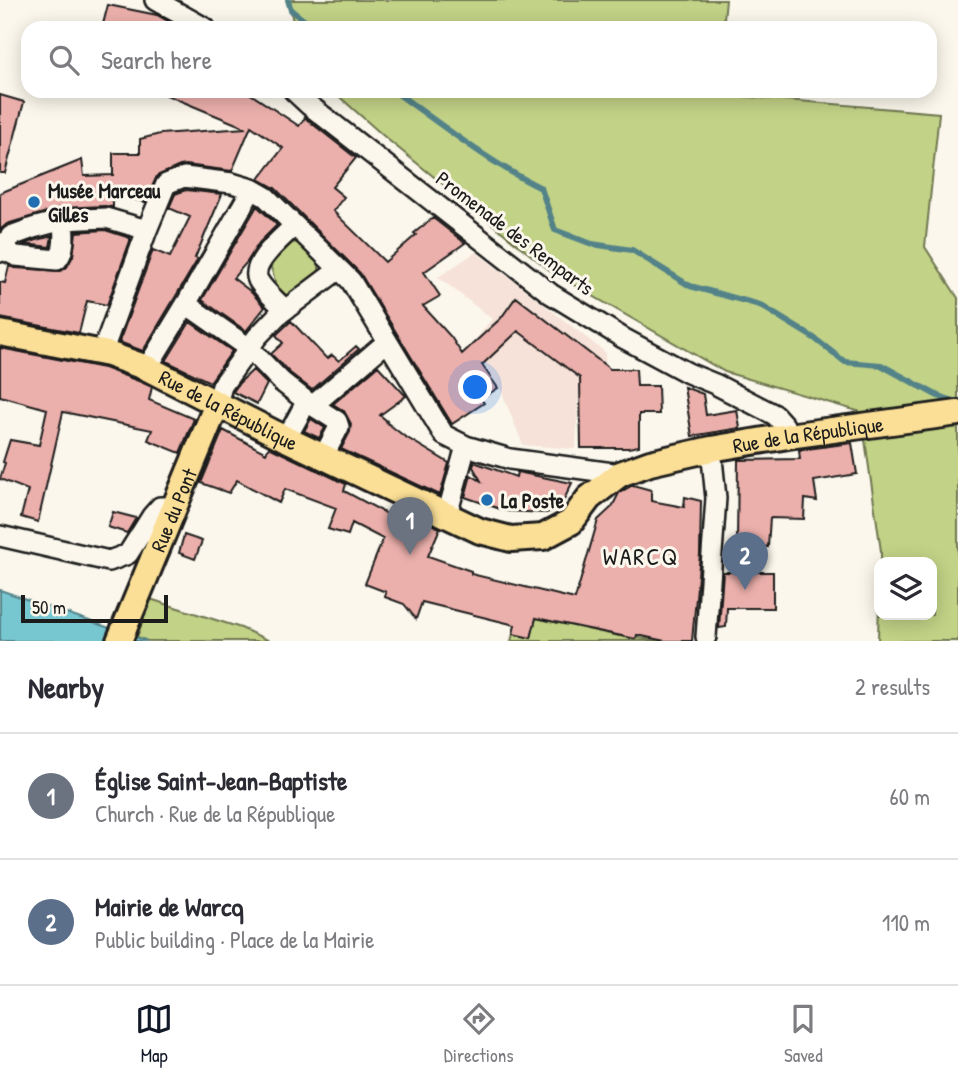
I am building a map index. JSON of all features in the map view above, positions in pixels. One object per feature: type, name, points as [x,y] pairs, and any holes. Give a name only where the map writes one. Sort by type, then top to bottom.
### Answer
[{"type":"main road","name":"Rue de la République","points":[[0,333],[102,353],[147,368],[286,439],[480,531],[511,539],[543,537],[571,522],[589,498],[620,474],[650,463],[788,436],[958,413]]},
{"type":"main road","name":"Rue du Pont","points":[[119,641],[217,404]]},
{"type":"street","points":[[155,0],[192,21]]},
{"type":"street","name":"Promenade des Remparts","points":[[302,98],[551,294],[645,350],[775,415],[784,425],[788,436]]},
{"type":"street","points":[[102,353],[166,184],[184,177],[232,183],[256,191],[351,281],[444,435],[466,446],[510,459],[620,474]]},
{"type":"street","points":[[147,368],[256,191]]},
{"type":"street","points":[[64,220],[61,256],[57,260],[16,256],[1,250],[11,236],[64,220],[106,218],[147,230]]},
{"type":"street","points":[[285,310],[259,281],[256,272],[259,262],[294,226]]},
{"type":"street","points":[[217,404],[222,386],[264,330],[285,310],[338,270]]},
{"type":"street","points":[[186,304],[249,348],[282,382],[337,421],[339,427],[323,457]]},
{"type":"street","points":[[286,439],[303,408],[318,401],[388,344]]},
{"type":"street","points":[[447,515],[466,446]]},
{"type":"street","points":[[706,637],[716,498],[711,449]]},
{"type":"street","points":[[0,536],[109,561],[128,554],[160,507],[175,507]]},
{"type":"shaded area","points":[[476,252],[605,352],[605,385],[599,398],[578,399],[576,449],[523,445],[501,390],[472,344],[492,319],[438,277]]},
{"type":"green space","points":[[289,0],[726,0],[724,21],[293,21]]},
{"type":"green space","points":[[341,98],[763,98],[939,113],[925,247],[958,298],[958,641],[878,641],[878,620],[937,620],[937,557],[881,557],[861,412],[725,372],[553,273],[387,139]]},
{"type":"green space","points":[[300,242],[319,263],[319,273],[295,294],[286,296],[277,288],[270,264],[292,243]]},
{"type":"green space","points":[[150,599],[241,628],[270,641],[147,641],[137,637]]},
{"type":"green space","points":[[536,618],[619,636],[665,641],[511,641],[513,634],[531,637]]},
{"type":"water","points":[[0,590],[147,641],[0,641]]},
{"type":"building","points":[[108,5],[157,15],[168,21],[104,21]]},
{"type":"building","points":[[0,95],[24,102],[5,173],[0,173]]},
{"type":"building","points":[[174,98],[257,98],[299,126],[305,118],[356,158],[332,187],[344,197],[333,211],[385,262],[433,218],[465,243],[424,272],[440,296],[423,306],[451,337],[462,354],[501,318],[516,297],[610,369],[636,369],[637,386],[658,386],[659,414],[639,414],[639,446],[581,448],[580,378],[518,331],[482,365],[498,388],[481,399],[484,403],[452,424],[360,273],[275,188],[259,179],[283,148],[251,126],[232,171],[180,166],[157,176],[145,202],[113,195],[113,207],[60,208],[7,224],[0,230],[0,193],[82,160],[84,176],[113,175],[113,153],[140,153],[140,139],[160,134],[246,128]]},
{"type":"building","points":[[186,190],[222,194],[195,258],[198,259],[143,351],[119,342],[153,250],[170,257],[190,217],[169,208],[175,194]]},
{"type":"building","points":[[257,206],[277,225],[259,243],[233,278],[265,307],[246,331],[202,300]]},
{"type":"building","points":[[105,230],[130,238],[130,241],[107,305],[87,301],[79,333],[0,318],[0,282],[5,283],[9,266],[61,271],[67,267],[73,256],[76,232]]},
{"type":"building","points":[[52,236],[50,247],[24,244],[37,240]]},
{"type":"building","points":[[291,321],[327,359],[332,355],[339,361],[356,346],[359,349],[312,390],[271,354],[283,343],[276,335]]},
{"type":"building","points":[[190,322],[232,351],[210,382],[166,361]]},
{"type":"building","points":[[0,348],[104,368],[152,387],[149,400],[194,419],[180,453],[148,440],[152,430],[63,412],[38,522],[21,517],[28,490],[0,479],[5,463],[3,462],[10,440],[39,445],[47,409],[0,396]]},
{"type":"building","points":[[378,366],[406,396],[380,415],[404,436],[449,463],[440,495],[341,449],[351,424],[344,411],[333,404]]},
{"type":"building","points":[[253,370],[267,384],[257,404],[233,392]]},
{"type":"building","points":[[684,387],[703,394],[706,415],[737,410],[740,428],[692,436]]},
{"type":"building","points":[[311,419],[325,428],[319,438],[304,431]]},
{"type":"building","points":[[223,430],[266,453],[269,447],[346,484],[344,491],[404,523],[409,514],[440,528],[428,556],[471,571],[471,574],[575,599],[598,520],[612,507],[619,493],[633,485],[651,490],[651,501],[684,507],[685,497],[701,501],[700,554],[692,641],[665,641],[637,635],[636,639],[536,618],[531,638],[513,634],[515,625],[422,602],[416,619],[404,604],[385,597],[386,592],[365,584],[383,539],[352,523],[348,535],[328,529],[336,508],[285,489],[279,503],[237,480],[229,493],[201,483]]},
{"type":"building","points":[[852,443],[857,474],[814,481],[817,501],[805,499],[804,519],[770,518],[768,547],[737,543],[738,460],[800,459],[799,450]]},
{"type":"building","points":[[474,462],[516,477],[517,472],[572,483],[560,508],[546,513],[506,511],[465,497],[471,475],[481,481],[473,467]]},
{"type":"building","points":[[113,512],[136,518],[127,533],[108,527]]},
{"type":"building","points":[[184,535],[202,541],[195,559],[179,553]]},
{"type":"building","points":[[723,572],[773,572],[773,608],[727,608],[726,627],[719,628]]},
{"type":"waterway","points":[[288,0],[291,10],[305,21]]},
{"type":"waterway","points":[[404,98],[484,155],[541,188],[555,230],[592,244],[632,250],[690,286],[760,305],[814,338],[845,362],[881,365],[938,396],[958,402]]},
{"type":"place","name":"Musée Marceau Gilles","points":[[34,202]]},
{"type":"place","name":"La Poste","points":[[487,500]]},
{"type":"place","name":"Église Saint-Jean-Baptiste","points":[[410,555]]},
{"type":"place","name":"Mairie de Warcq","points":[[745,590]]},
{"type":"district","name":"WARCQ","points":[[641,556]]}]
